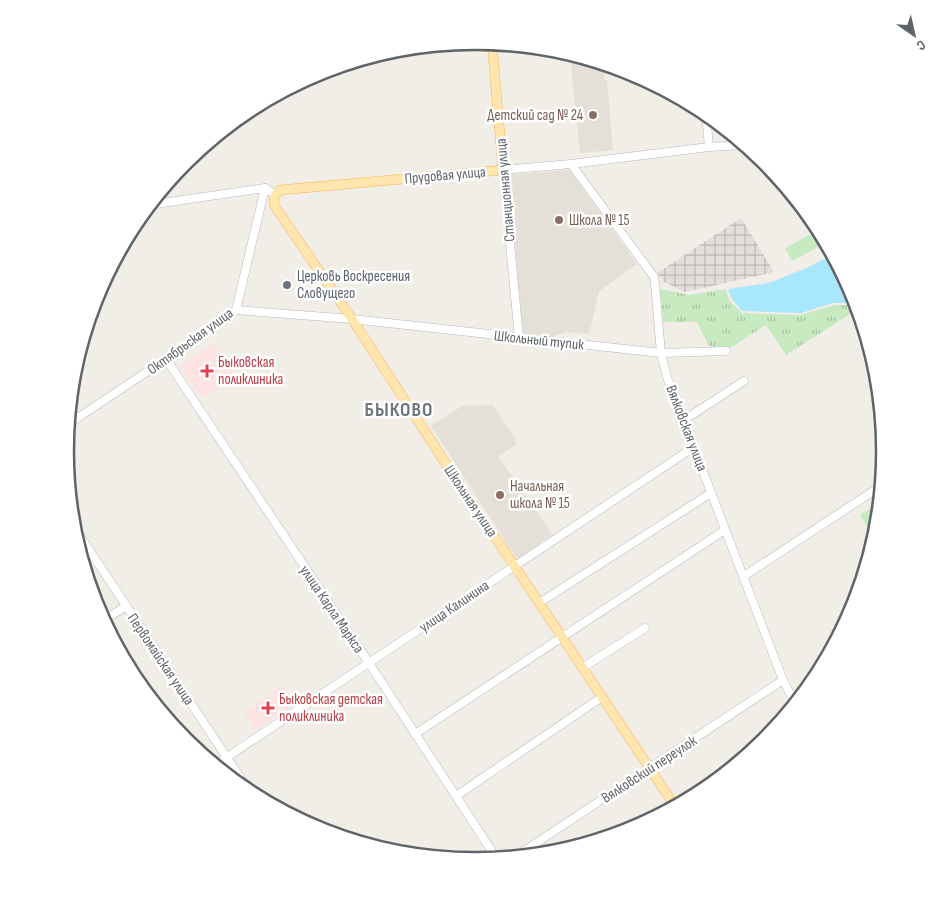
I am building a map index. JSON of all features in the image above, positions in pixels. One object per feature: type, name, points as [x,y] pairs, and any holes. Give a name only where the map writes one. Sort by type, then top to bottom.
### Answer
[{"type":"main road","name":"Станционная улица","points":[[493,51],[504,170]]},
{"type":"main road","name":"Прудовая улица","points":[[275,195],[280,190],[504,170]]},
{"type":"main road","name":"Школьная улица","points":[[275,195],[273,199],[274,205],[670,801]]},
{"type":"street","points":[[707,125],[709,147]]},
{"type":"street","name":"Прудовая улица","points":[[504,170],[734,146]]},
{"type":"street","name":"Вялковская улица","points":[[571,164],[654,277],[661,353],[670,384],[725,530],[792,696]]},
{"type":"street","name":"Станционная улица","points":[[504,170],[519,338]]},
{"type":"street","points":[[159,204],[265,188],[275,195]]},
{"type":"street","name":"Октябрьская улица","points":[[75,420],[166,360],[236,310],[265,188]]},
{"type":"street","name":"Школьный тупик","points":[[236,310],[352,320],[661,353],[726,351]]},
{"type":"street","name":"улица Карла Маркса","points":[[166,360],[493,851]]},
{"type":"street","points":[[684,420],[744,381]]},
{"type":"street","name":"улица Калинина","points":[[221,762],[694,447]]},
{"type":"street","points":[[744,576],[873,491]]},
{"type":"street","points":[[539,603],[712,493]]},
{"type":"street","points":[[415,734],[725,530]]},
{"type":"street","name":"Первомайская улица","points":[[84,542],[238,774]]},
{"type":"street","points":[[110,617],[126,606]]},
{"type":"street","points":[[582,668],[645,628]]},
{"type":"street","name":"Вялковский переулок","points":[[527,849],[784,680]]},
{"type":"street","points":[[456,796],[602,697]]},
{"type":"shaded area","name":"Детский сад № 24","points":[[571,62],[605,72],[604,80],[607,80],[613,150],[580,153]]},
{"type":"shaded area","name":"Школа № 15","points":[[569,170],[637,264],[599,291],[589,334],[567,332],[550,337],[523,333],[509,175]]},
{"type":"shaded area","points":[[741,218],[774,272],[685,292],[664,282],[657,273]]},
{"type":"shaded area","name":"Быковская поликлиника","points":[[213,343],[235,375],[201,398],[179,366]]},
{"type":"shaded area","name":"Начальная школа № 15","points":[[492,405],[515,437],[516,445],[498,456],[552,534],[517,559],[431,426],[462,406]]},
{"type":"shaded area","name":"Быковская детская поликлиника","points":[[282,686],[294,704],[255,730],[243,713]]},
{"type":"green space","points":[[811,234],[818,247],[792,261],[785,248]]},
{"type":"green space","points":[[660,289],[690,295],[726,289],[729,300],[742,313],[801,315],[834,305],[848,305],[851,314],[786,355],[766,325],[730,348],[709,346],[697,322],[663,322]]},
{"type":"green space","points":[[871,508],[868,529],[860,515]]},
{"type":"water","points":[[826,258],[847,303],[833,303],[801,313],[742,311],[732,299],[728,289],[769,283],[811,266]]},
{"type":"place","name":"Детский сад № 24","points":[[593,115]]},
{"type":"place","name":"Школа № 15","points":[[559,220]]},
{"type":"place","name":"Церковь Воскресения Словущего","points":[[287,285]]},
{"type":"place","name":"Быковская поликлиника","points":[[207,371]]},
{"type":"place","name":"Начальная школа № 15","points":[[500,495]]},
{"type":"place","name":"Быковская детская поликлиника","points":[[268,708]]},
{"type":"district","name":"БЫКОВО","points":[[399,409]]}]
